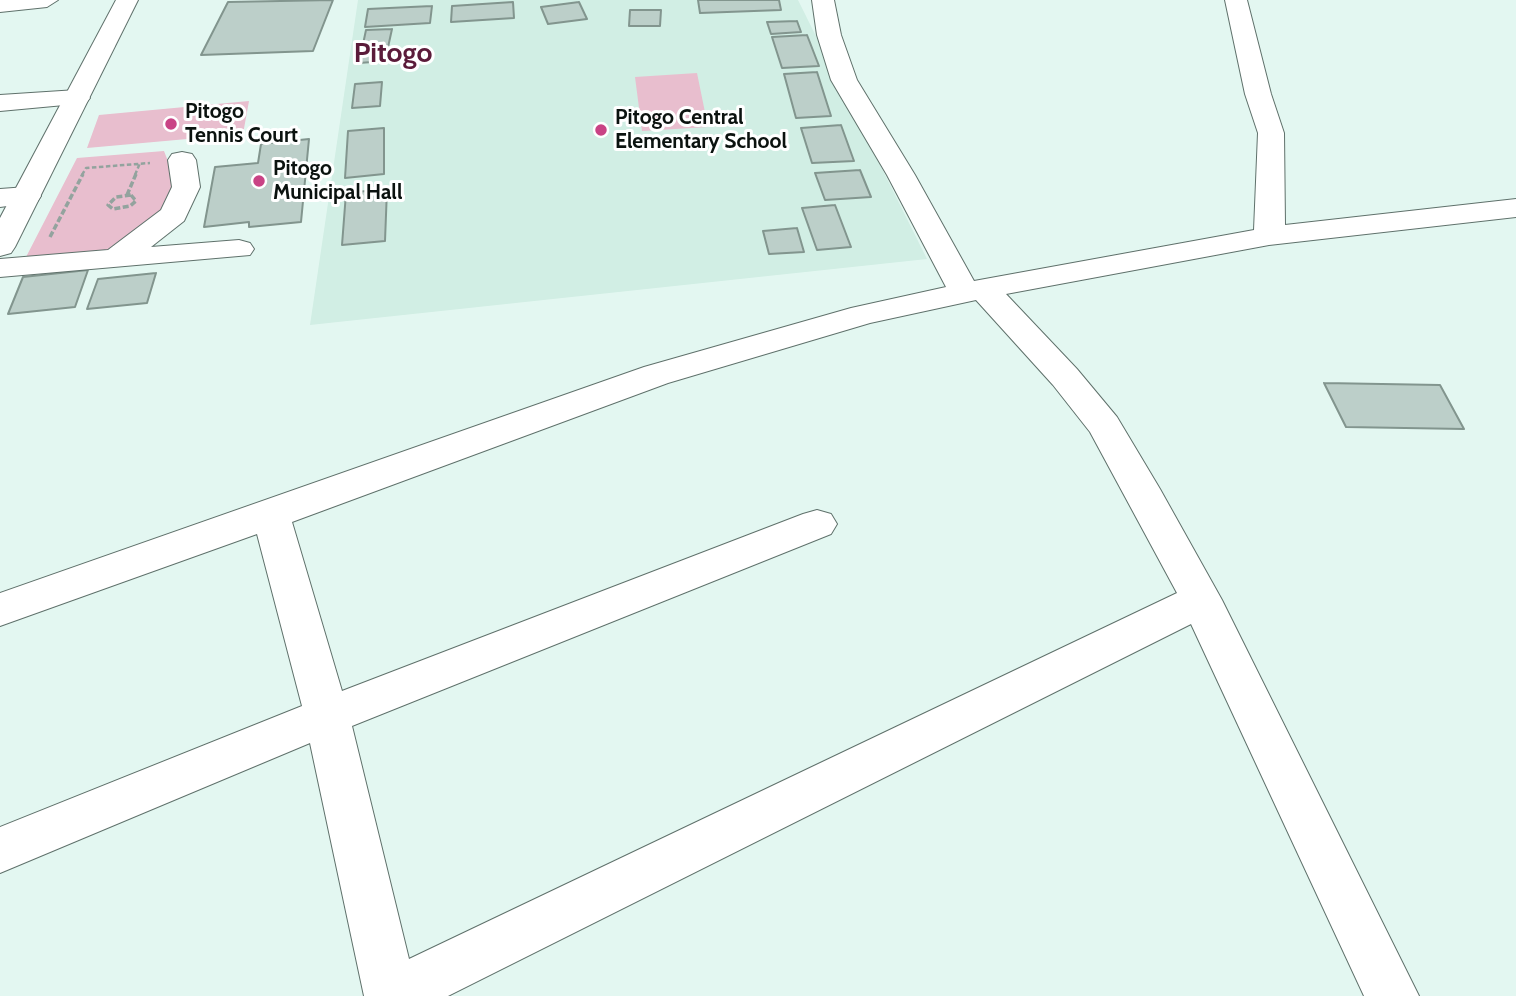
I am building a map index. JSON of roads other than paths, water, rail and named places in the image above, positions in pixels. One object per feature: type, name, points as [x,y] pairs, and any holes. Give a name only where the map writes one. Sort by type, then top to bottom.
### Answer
[{"type":"street","points":[[0,5],[47,0]]},
{"type":"street","points":[[0,247],[14,197],[77,98],[127,0]]},
{"type":"street","points":[[824,0],[830,35],[844,80],[907,187],[974,291],[1029,335],[1104,426],[1200,600],[1392,996]]},
{"type":"street","points":[[1236,0],[1258,94],[1271,132],[1269,236]]},
{"type":"street","points":[[0,103],[77,98]]},
{"type":"street","points":[[117,258],[174,215],[186,187],[182,160]]},
{"type":"street","points":[[0,610],[656,375],[863,315],[974,291],[1269,236],[1516,208]]},
{"type":"street","points":[[0,268],[239,249]]},
{"type":"street","points":[[271,515],[327,716],[391,996],[1200,600]]},
{"type":"street","points":[[0,850],[327,716],[817,524]]},
{"type":"place","name":"Pitogo Tennis Court","points":[[171,124]]},
{"type":"place","name":"Pitogo Central Elementary School","points":[[601,130]]},
{"type":"place","name":"Pitogo Municipal Hall","points":[[259,181]]},
{"type":"district","name":"Pitogo","points":[[393,54]]}]
